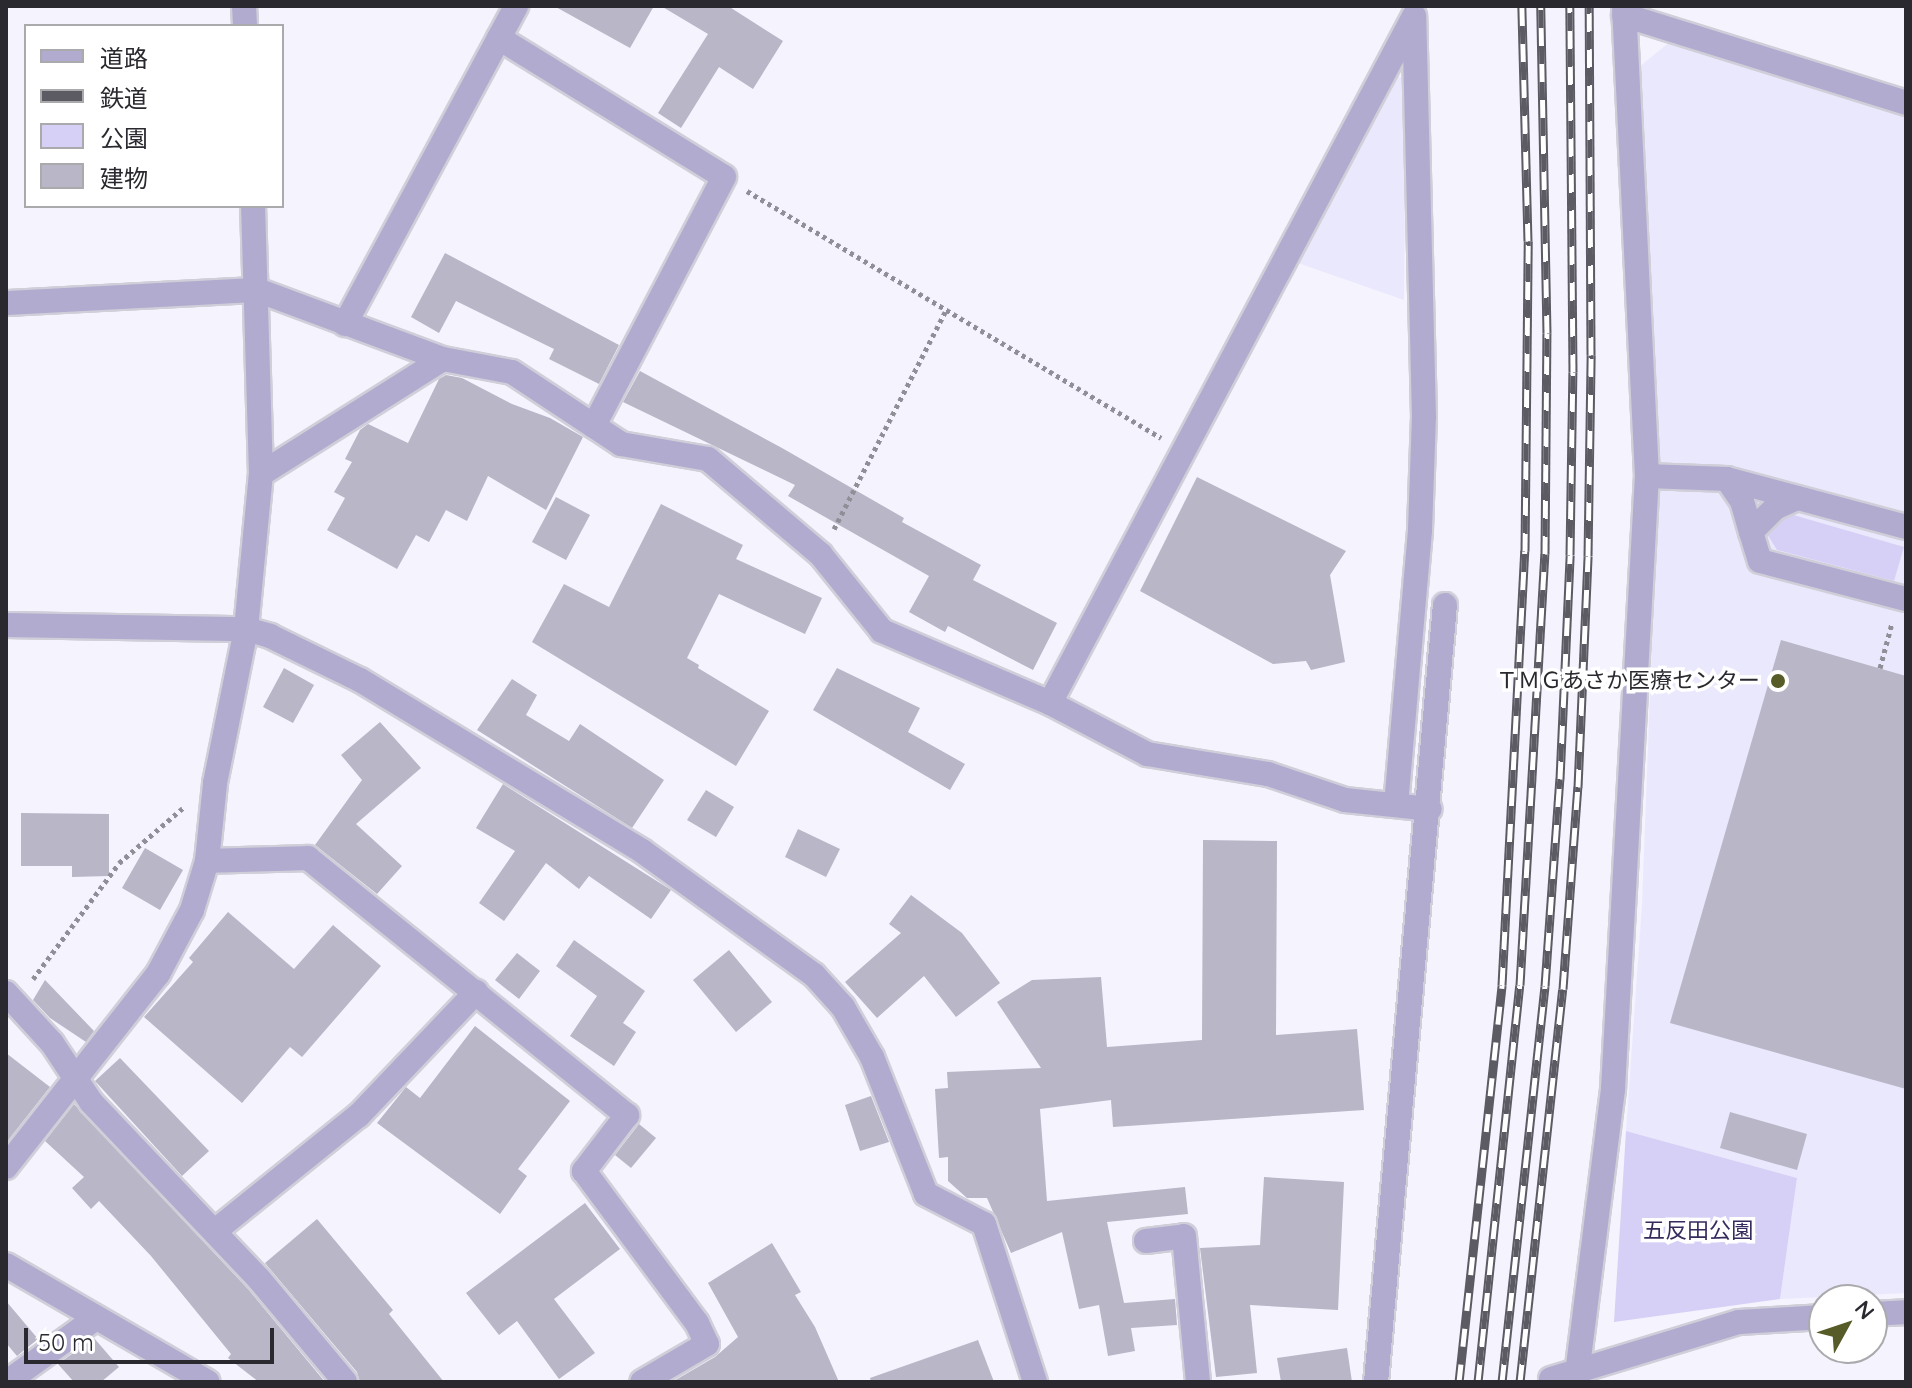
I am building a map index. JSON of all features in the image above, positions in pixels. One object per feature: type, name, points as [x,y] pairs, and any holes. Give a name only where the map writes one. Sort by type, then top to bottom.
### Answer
[{"type":"street","points":[[345,324],[516,6]]},
{"type":"street","points":[[1577,1377],[1613,1089],[1647,476],[1624,10],[1906,103]]},
{"type":"street","points":[[1050,703],[1414,11]]},
{"type":"street","points":[[1396,805],[1420,530],[1424,417],[1414,11]]},
{"type":"street","points":[[499,38],[724,177],[594,426]]},
{"type":"street","points":[[6,1167],[158,974],[192,910],[207,861],[215,783],[246,629],[261,474],[253,208]]},
{"type":"street","points":[[6,303],[257,290],[443,359],[512,372],[621,444],[708,459],[821,555],[882,631],[1050,703],[1147,754],[1268,774],[1345,800],[1430,809]]},
{"type":"street","points":[[261,474],[443,359]]},
{"type":"street","points":[[1647,476],[1727,479],[1906,527]]},
{"type":"street","points":[[1727,479],[1742,501],[1760,561],[1906,599]]},
{"type":"street","points":[[1751,532],[1775,508],[1797,498]]},
{"type":"street","points":[[1376,1382],[1430,809],[1445,605]]},
{"type":"street","points":[[6,625],[246,629],[270,636],[360,680],[642,851],[814,975],[843,1007],[872,1057],[926,1194],[984,1224],[1035,1382]]},
{"type":"street","points":[[207,861],[308,858],[627,1115],[584,1171],[697,1323],[707,1344],[642,1382]]},
{"type":"street","points":[[215,1231],[359,1115],[476,992]]},
{"type":"street","points":[[8,995],[52,1043],[91,1102],[215,1231],[345,1382]]},
{"type":"street","points":[[1146,1241],[1184,1236],[1198,1382]]},
{"type":"street","points":[[6,1265],[208,1382]]},
{"type":"street","points":[[7,1382],[96,1318]]},
{"type":"street","points":[[1551,1379],[1577,1377],[1739,1322],[1808,1318]]},
{"type":"path","points":[[724,177],[945,312],[1182,450]]},
{"type":"path","points":[[821,555],[945,312]]},
{"type":"path","points":[[8,995],[41,972],[119,863],[215,783]]},
{"type":"shaded area","name":"ＴＭＧあさか医療センター","points":[[1671,41],[1906,114],[1906,1293],[1888,1294],[1888,1284],[1808,1284],[1808,1298],[1780,1299],[1797,1178],[1626,1131],[1642,905],[1659,457],[1639,67]]},
{"type":"shaded area","points":[[1394,73],[1406,81],[1404,300],[1298,263]]},
{"type":"green space","points":[[1790,514],[1904,547],[1894,581],[1777,550],[1767,534],[1770,525],[1782,515]]},
{"type":"green space","name":"五反田公園","points":[[1626,1131],[1797,1178],[1780,1299],[1614,1322]]},
{"type":"building","points":[[554,6],[654,6],[630,48]]},
{"type":"building","points":[[661,6],[728,6],[783,41],[753,89],[719,67],[681,128],[658,113],[708,34]]},
{"type":"building","points":[[445,253],[619,345],[599,384],[549,359],[554,349],[456,301],[439,333],[411,317]]},
{"type":"building","points":[[640,371],[782,448],[904,518],[902,522],[981,565],[973,580],[1057,623],[1033,670],[948,626],[945,632],[909,612],[929,576],[788,496],[795,485],[623,402]]},
{"type":"building","points":[[446,375],[462,378],[512,404],[550,418],[583,437],[546,510],[488,476],[467,521],[446,510],[429,542],[416,535],[397,569],[327,530],[345,498],[334,492],[352,462],[345,459],[360,430],[368,424],[408,443],[439,379]]},
{"type":"building","points":[[1197,477],[1346,551],[1330,575],[1345,662],[1311,670],[1306,661],[1273,664],[1140,591]]},
{"type":"building","points":[[556,497],[590,515],[566,560],[532,542]]},
{"type":"building","points":[[661,504],[743,545],[736,559],[822,598],[805,634],[719,594],[687,658],[699,665],[698,668],[769,711],[736,766],[532,642],[564,584],[609,607]]},
{"type":"building","points":[[1781,640],[1906,676],[1906,1089],[1670,1023]]},
{"type":"building","points":[[284,668],[314,685],[293,723],[263,707]]},
{"type":"building","points":[[837,668],[920,708],[908,732],[965,764],[950,790],[813,710]]},
{"type":"building","points":[[512,679],[537,695],[526,715],[569,741],[580,724],[664,780],[632,828],[477,730]]},
{"type":"building","points":[[380,722],[421,768],[356,824],[402,866],[377,894],[315,845],[362,780],[341,755]]},
{"type":"building","points":[[503,784],[671,890],[651,919],[589,876],[579,889],[546,863],[504,921],[479,903],[515,851],[476,828]]},
{"type":"building","points":[[706,790],[734,807],[716,837],[687,820]]},
{"type":"building","points":[[21,813],[109,814],[109,876],[72,877],[72,866],[21,866]]},
{"type":"building","points":[[798,829],[840,849],[826,877],[785,857]]},
{"type":"building","points":[[1203,840],[1277,841],[1276,1035],[1357,1029],[1364,1110],[1113,1127],[1111,1100],[1040,1109],[1047,1201],[1185,1187],[1188,1214],[1107,1222],[1124,1303],[1175,1299],[1177,1325],[1131,1328],[1135,1351],[1108,1356],[1099,1305],[1079,1309],[1062,1232],[1011,1253],[987,1198],[967,1198],[948,1181],[948,1157],[939,1158],[935,1089],[948,1088],[947,1072],[1041,1068],[997,1002],[1032,980],[1101,977],[1107,1047],[1202,1040]]},
{"type":"building","points":[[145,848],[183,870],[160,910],[122,888]]},
{"type":"building","points":[[911,895],[962,933],[1000,983],[956,1017],[924,976],[877,1018],[845,982],[901,933],[889,924]]},
{"type":"building","points":[[228,912],[294,969],[333,925],[381,966],[302,1057],[290,1047],[242,1103],[144,1017],[193,962],[189,958]]},
{"type":"building","points":[[574,940],[645,991],[623,1023],[636,1032],[614,1066],[570,1036],[597,996],[556,966]]},
{"type":"building","points":[[729,950],[772,1002],[736,1032],[693,980]]},
{"type":"building","points":[[517,953],[540,971],[519,999],[495,980]]},
{"type":"building","points":[[45,980],[94,1031],[86,1042],[50,1018],[33,1000]]},
{"type":"building","points":[[475,1026],[570,1101],[518,1169],[527,1176],[500,1214],[377,1123],[406,1087],[420,1098]]},
{"type":"building","points":[[6,1053],[50,1087],[6,1143]]},
{"type":"building","points":[[120,1058],[209,1151],[182,1176],[95,1081]]},
{"type":"building","points":[[871,1096],[889,1142],[860,1151],[845,1105]]},
{"type":"building","points":[[74,1104],[248,1289],[325,1382],[259,1382],[228,1358],[231,1354],[151,1256],[99,1201],[91,1209],[72,1188],[84,1177],[45,1141]]},
{"type":"building","points":[[1730,1112],[1807,1134],[1797,1170],[1720,1148]]},
{"type":"building","points":[[639,1124],[656,1138],[631,1168],[615,1155]]},
{"type":"building","points":[[1264,1177],[1344,1182],[1338,1310],[1250,1305],[1257,1373],[1216,1377],[1200,1248],[1260,1245]]},
{"type":"building","points":[[585,1203],[620,1249],[554,1299],[595,1353],[559,1379],[517,1321],[499,1335],[466,1293]]},
{"type":"building","points":[[317,1219],[393,1310],[389,1314],[444,1382],[360,1382],[357,1372],[265,1263]]},
{"type":"building","points":[[772,1243],[801,1292],[795,1295],[815,1327],[839,1382],[672,1382],[715,1357],[738,1337],[708,1283]]},
{"type":"building","points":[[6,1301],[38,1339],[17,1356],[6,1343]]},
{"type":"building","points":[[94,1338],[119,1367],[101,1382],[74,1382],[58,1364]]},
{"type":"building","points":[[978,1340],[994,1382],[871,1382],[870,1378]]},
{"type":"building","points":[[1347,1348],[1352,1382],[1281,1382],[1277,1358]]},
{"type":"railway","points":[[1459,1382],[1502,985],[1525,551],[1528,241],[1522,6]]},
{"type":"railway","points":[[1478,1382],[1520,985],[1545,554],[1547,333],[1541,6]]},
{"type":"railway","points":[[1502,1382],[1545,986],[1560,779],[1570,555],[1573,372],[1570,6]]},
{"type":"railway","points":[[1520,1382],[1563,989],[1578,787],[1588,556],[1591,355],[1589,6]]},
{"type":"place","name":"ＴＭＧあさか医療センター","points":[[1778,681]]}]
